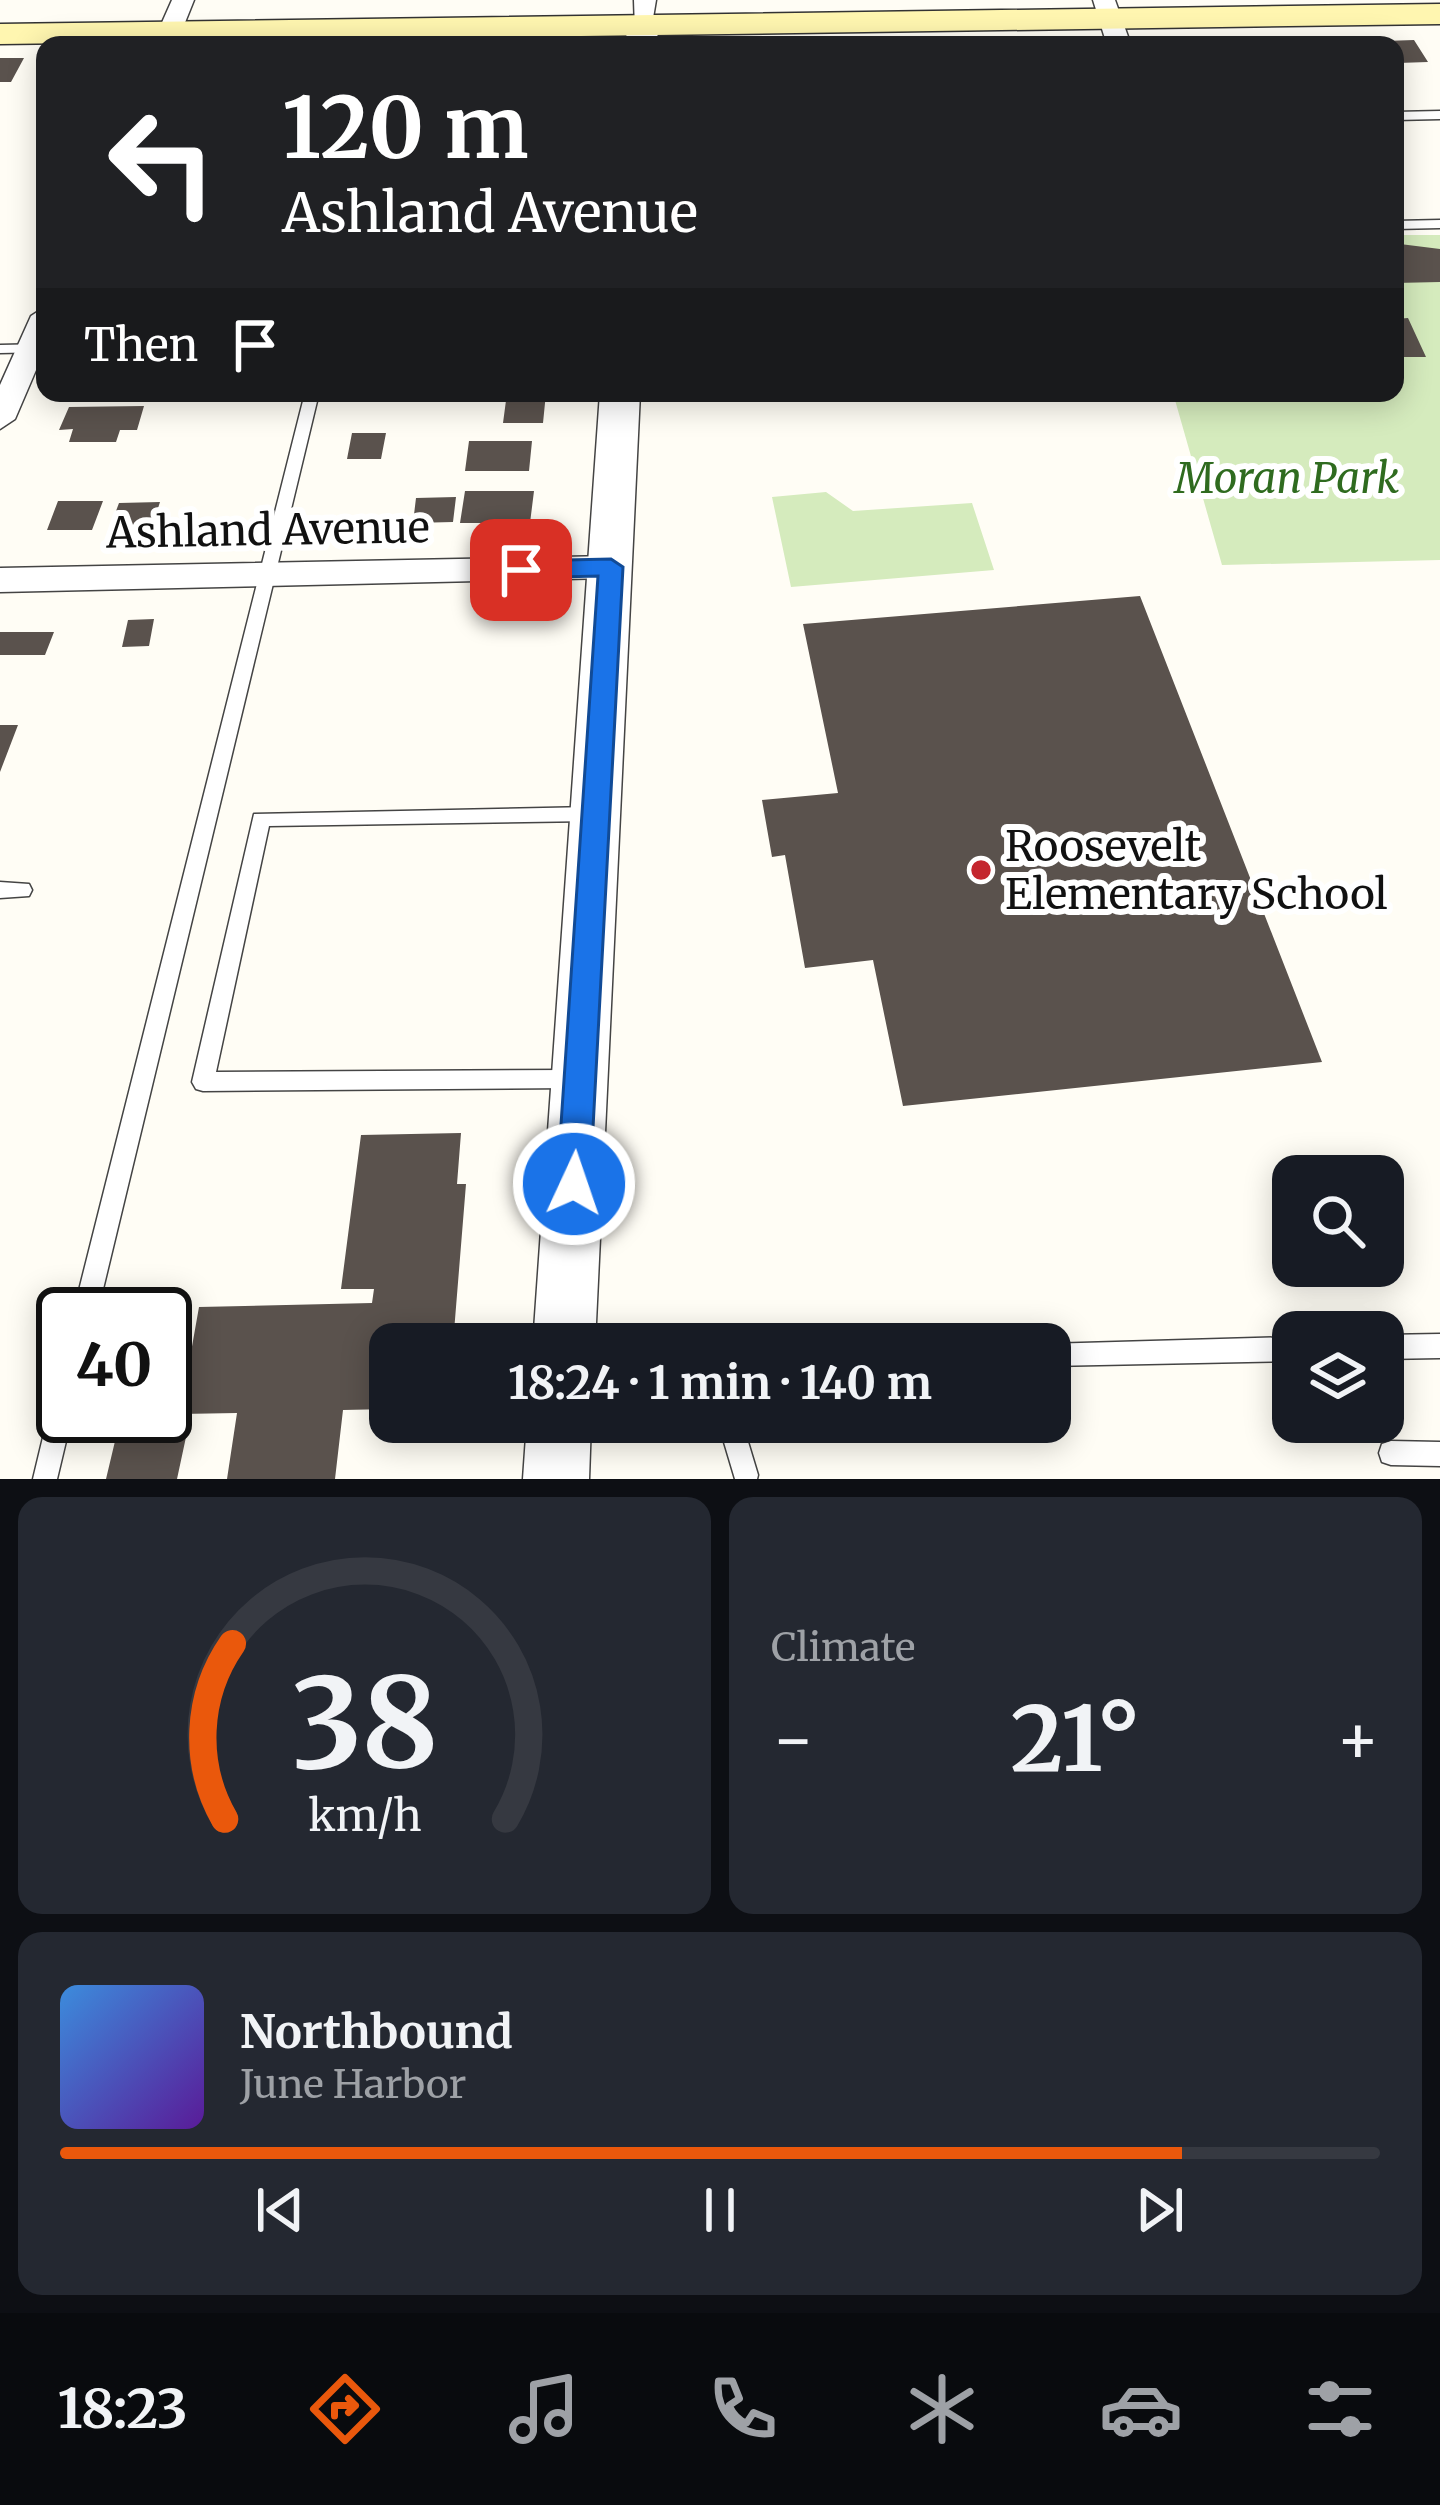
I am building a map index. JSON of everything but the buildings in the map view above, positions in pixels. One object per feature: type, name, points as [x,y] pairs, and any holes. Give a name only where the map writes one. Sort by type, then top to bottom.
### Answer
[{"type":"main road","points":[[0,34],[172,26],[403,36],[643,23],[1440,14]]},
{"type":"street","points":[[0,419],[36,352]]},
{"type":"street","points":[[565,1323],[620,402]]},
{"type":"street","name":"Ashland Avenue","points":[[0,580],[611,567]]},
{"type":"street","points":[[556,1479],[558,1443]]},
{"type":"lane","points":[[1404,116],[1440,115]]},
{"type":"lane","points":[[1404,225],[1440,224]]},
{"type":"lane","points":[[0,349],[36,348]]},
{"type":"lane","points":[[92,1287],[311,402]]},
{"type":"lane","points":[[580,1079],[203,1082],[260,819],[596,814]]},
{"type":"lane","points":[[1404,1347],[1440,1346]]},
{"type":"lane","points":[[1071,1354],[1272,1349]]},
{"type":"lane","points":[[44,1479],[53,1443]]},
{"type":"lane","points":[[736,1443],[746,1475]]},
{"type":"lane","points":[[1391,1453],[1440,1454]]},
{"type":"green space","name":"Moran Park","points":[[1404,235],[1440,235],[1440,560],[1222,565],[1176,402],[1404,402]]},
{"type":"green space","points":[[826,492],[853,511],[972,503],[994,570],[791,587],[772,497]]},
{"type":"place","name":"Roosevelt Elementary School","points":[[981,870]]},
{"type":"route","points":[[521,570],[611,567],[574,1184]]}]
